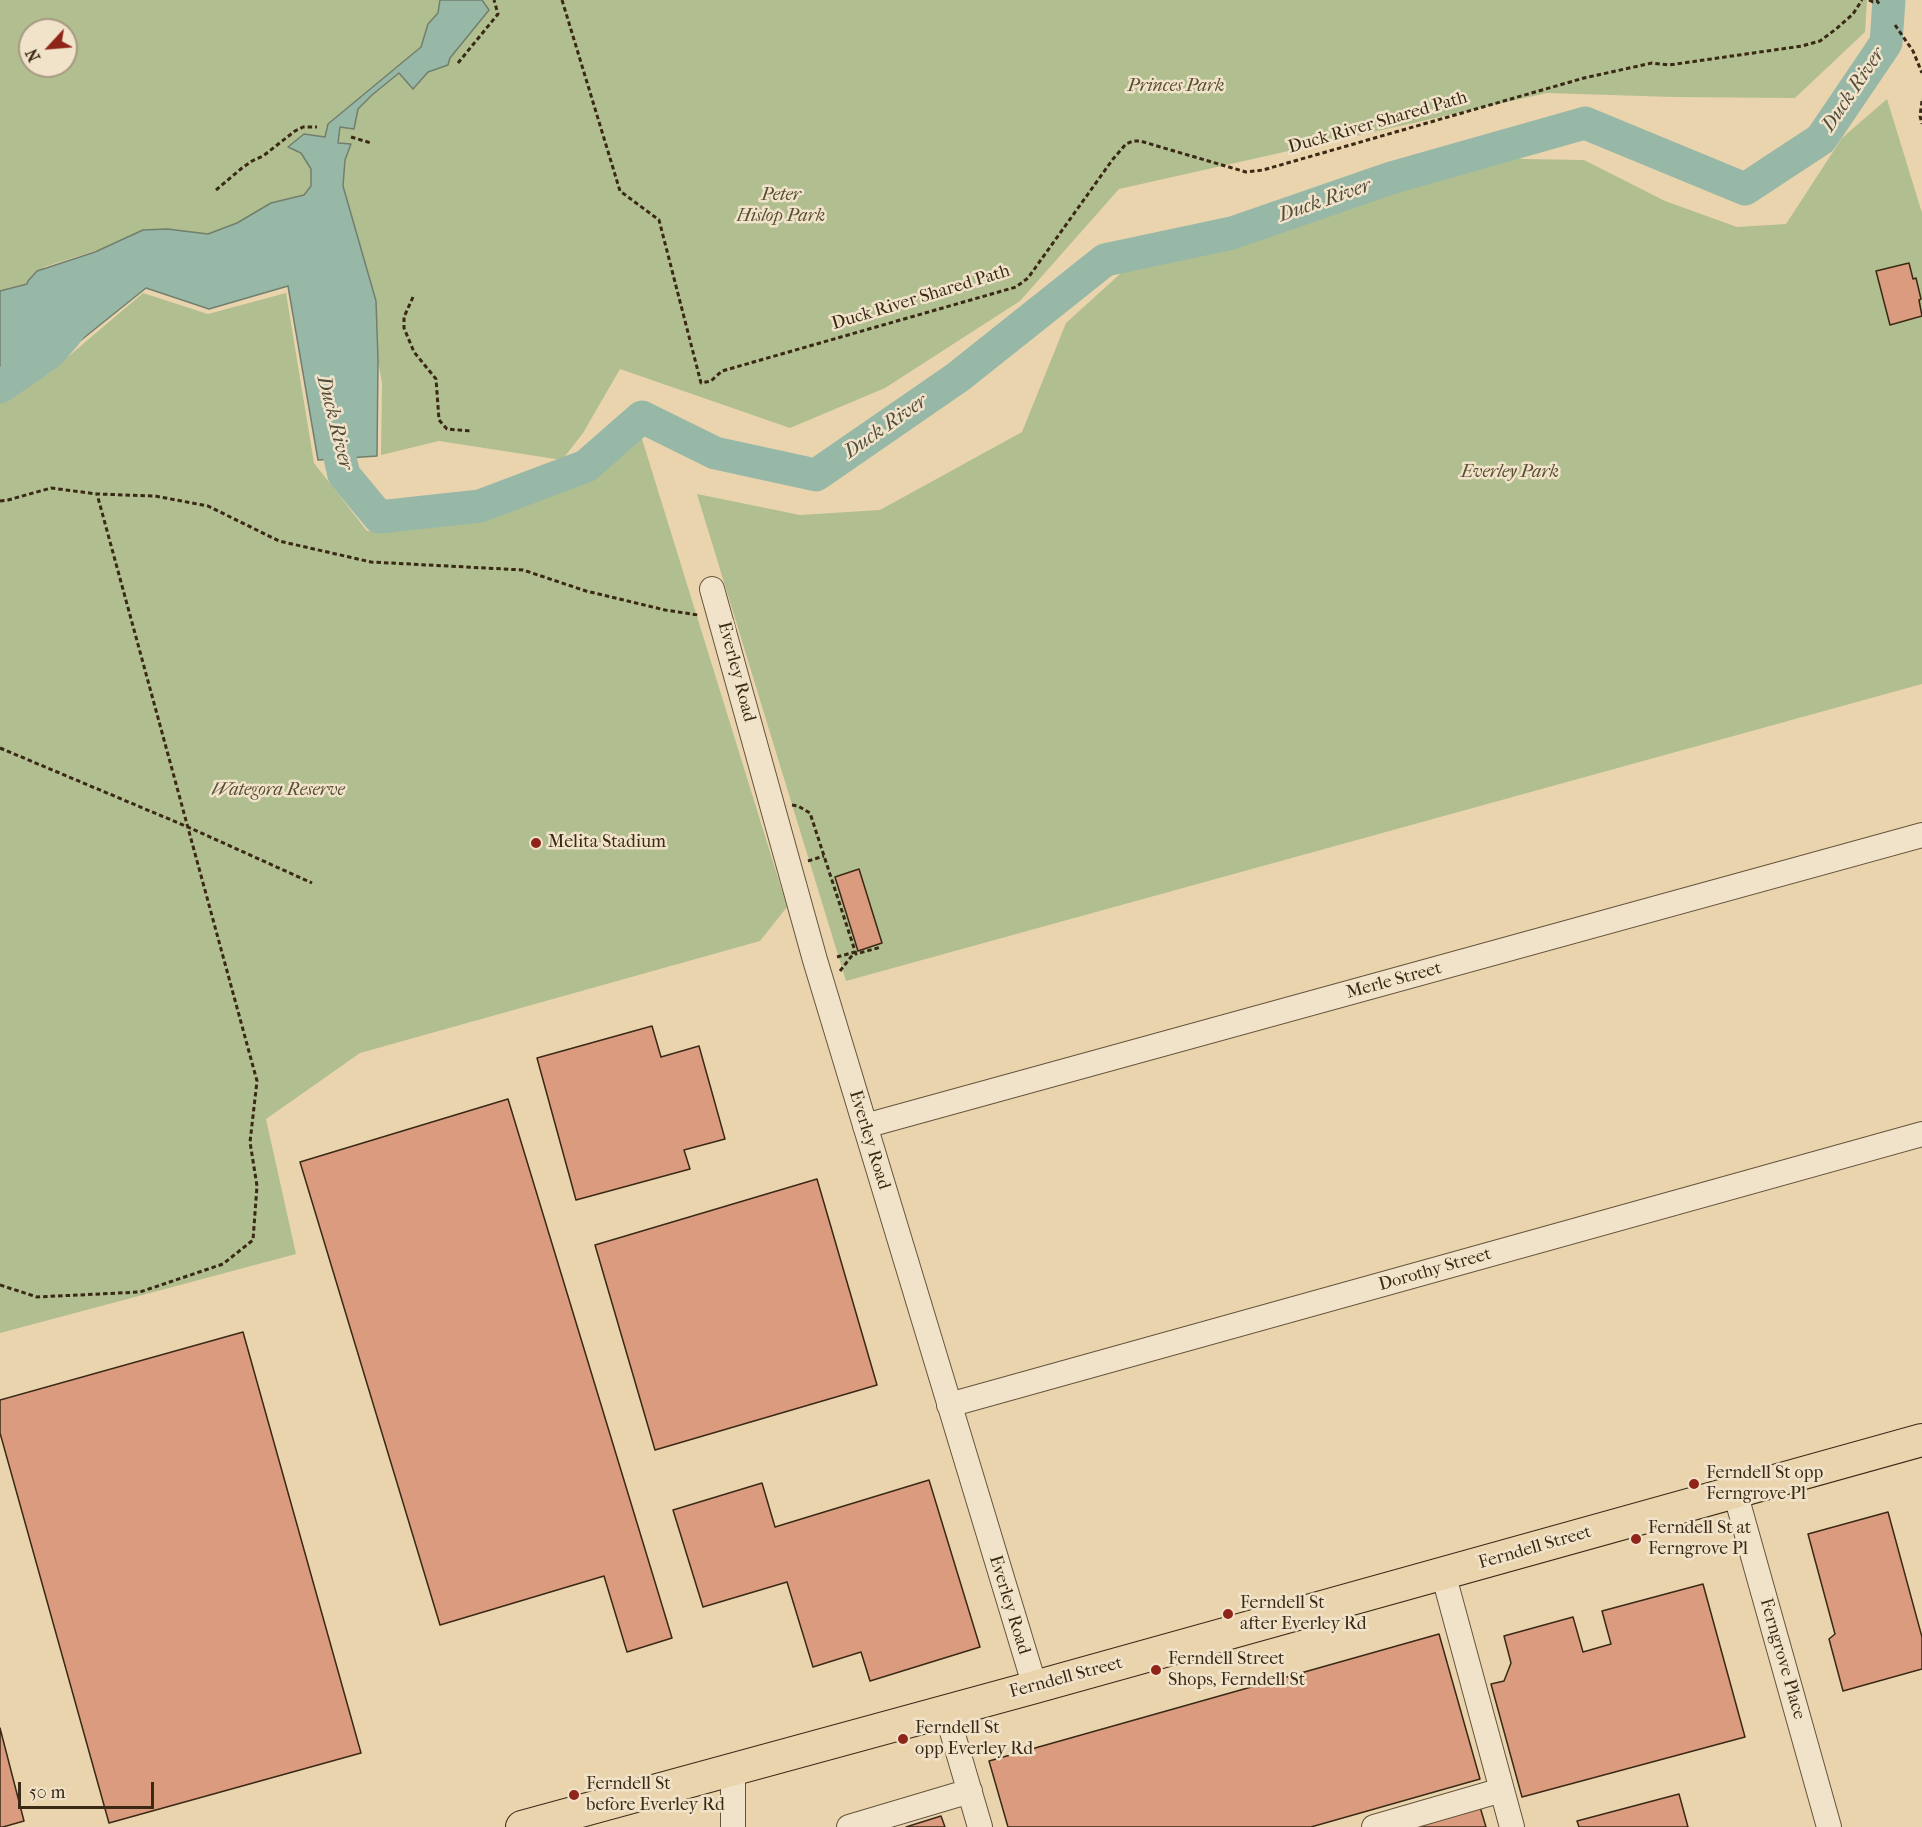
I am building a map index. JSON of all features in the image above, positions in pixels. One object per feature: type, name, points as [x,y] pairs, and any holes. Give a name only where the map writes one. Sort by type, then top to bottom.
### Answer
[{"type":"main road","name":"Ferndell Street","points":[[522,1827],[1922,1440]]},
{"type":"street","name":"Everley Road","points":[[712,590],[815,960],[1035,1687]]},
{"type":"street","name":"Merle Street","points":[[865,1126],[1922,835]]},
{"type":"street","name":"Dorothy Street","points":[[949,1406],[1922,1134]]},
{"type":"street","name":"Ferngrove Place","points":[[1735,1492],[1829,1827]]},
{"type":"street","points":[[1443,1573],[1512,1827]]},
{"type":"street","points":[[946,1711],[980,1827]]},
{"type":"street","points":[[733,1768],[733,1827]]},
{"type":"street","points":[[1374,1827],[1502,1790]]},
{"type":"street","points":[[849,1827],[970,1791]]},
{"type":"path","points":[[458,63],[498,14],[495,0]]},
{"type":"path","name":"Duck River Shared Path","points":[[561,0],[620,191],[659,220],[701,382],[711,381],[722,371],[1016,287],[1028,278],[1113,159],[1126,144],[1133,141],[1140,141],[1246,172],[1263,170],[1584,78],[1652,63],[1669,65],[1802,46],[1820,40],[1836,29],[1853,14],[1862,0]]},
{"type":"path","points":[[1869,0],[1877,1],[1881,6]]},
{"type":"path","points":[[1895,25],[1913,51],[1922,73]]},
{"type":"path","points":[[1922,101],[1920,116],[1922,124]]},
{"type":"path","points":[[216,190],[242,168],[263,156],[295,131],[303,127],[317,127]]},
{"type":"path","points":[[351,137],[371,143]]},
{"type":"path","points":[[413,297],[404,317],[404,328],[414,352],[436,379],[439,420],[447,429],[471,431]]},
{"type":"path","points":[[0,501],[51,488],[97,494],[155,496],[208,506],[279,541],[371,562],[523,570],[586,591],[665,610],[721,619]]},
{"type":"path","points":[[0,1285],[37,1297],[140,1292],[223,1264],[253,1240],[257,1186],[250,1142],[257,1081],[97,494]]},
{"type":"path","points":[[0,748],[188,827],[312,883]]},
{"type":"path","points":[[773,808],[789,804],[810,813],[855,952]]},
{"type":"path","points":[[855,952],[856,954],[881,947]]},
{"type":"path","points":[[840,971],[855,952]]},
{"type":"green space","points":[[0,0],[1867,0],[1865,32],[1795,98],[1547,93],[1119,189],[1020,301],[885,388],[790,428],[620,369],[583,433],[562,460],[439,441],[381,455],[382,383],[361,272],[215,252],[155,232],[44,267],[19,305],[63,361],[143,293],[208,314],[286,293],[314,463],[367,531],[492,519],[642,439],[787,907],[760,941],[360,1053],[266,1119],[296,1254],[0,1333]]},
{"type":"green space","name":"Everley Park","points":[[1887,99],[1922,213],[1922,684],[846,981],[697,494],[800,515],[880,510],[1022,432],[1066,323],[1162,236],[1266,229],[1369,180],[1377,190],[1445,154],[1584,160],[1665,201],[1737,227],[1786,224],[1842,138]]},
{"type":"water","points":[[440,0],[482,0],[489,10],[450,58],[448,65],[428,72],[413,89],[399,73],[358,109],[354,129],[340,127],[338,143],[351,144],[345,160],[343,186],[376,301],[377,456],[318,460],[288,286],[209,309],[146,288],[75,345],[51,337],[0,376],[0,291],[27,284],[37,271],[95,252],[143,230],[167,229],[208,234],[237,223],[271,203],[304,195],[311,186],[311,169],[301,153],[288,147],[304,134],[325,137],[328,124],[421,47],[428,24],[438,13]]},
{"type":"building","points":[[1909,263],[1913,279],[1916,278],[1922,316],[1890,325],[1876,271]]},
{"type":"building","points":[[859,869],[882,943],[858,951],[835,877]]},
{"type":"building","points":[[652,1026],[661,1057],[699,1046],[725,1139],[684,1150],[690,1169],[576,1200],[537,1058]]},
{"type":"building","points":[[508,1099],[672,1638],[627,1652],[604,1576],[440,1625],[300,1162]]},
{"type":"building","points":[[817,1179],[877,1385],[655,1450],[595,1245]]},
{"type":"building","points":[[243,1332],[361,1753],[109,1823],[0,1433],[0,1400]]},
{"type":"building","points":[[929,1480],[980,1647],[870,1681],[861,1652],[813,1667],[787,1582],[703,1607],[673,1510],[762,1483],[775,1527]]},
{"type":"building","points":[[1888,1512],[1922,1637],[1922,1669],[1843,1691],[1829,1639],[1835,1634],[1808,1534]]},
{"type":"building","points":[[1703,1584],[1745,1737],[1522,1797],[1491,1684],[1504,1681],[1511,1663],[1504,1636],[1573,1617],[1583,1652],[1611,1644],[1602,1611]]},
{"type":"building","points":[[1439,1634],[1480,1779],[1311,1827],[1008,1827],[989,1761]]},
{"type":"building","points":[[0,1728],[24,1821],[3,1827],[0,1827]]},
{"type":"building","points":[[1679,1794],[1688,1827],[1579,1827],[1577,1821]]},
{"type":"building","points":[[1480,1807],[1486,1827],[1412,1827]]},
{"type":"building","points":[[941,1816],[945,1827],[906,1827]]},
{"type":"waterway","name":"Duck River","points":[[330,415],[344,475],[379,517],[480,506],[586,466],[642,417],[715,453],[816,475],[958,377],[1105,260],[1232,233],[1391,178],[1585,123],[1745,189],[1821,139],[1886,43],[1889,0]]},
{"type":"waterway","name":"Duck River","points":[[0,387],[49,353],[66,334],[88,302]]},
{"type":"place","name":"Melita Stadium","points":[[536,843]]},
{"type":"place","name":"Ferndell St opp Ferngrove Pl","points":[[1694,1484]]},
{"type":"place","name":"Ferndell St at Ferngrove Pl","points":[[1636,1539]]},
{"type":"place","name":"Ferndell St after Everley Rd","points":[[1228,1614]]},
{"type":"place","name":"Ferndell Street Shops, Ferndell St","points":[[1156,1670]]},
{"type":"place","name":"Ferndell St opp Everley Rd","points":[[903,1739]]},
{"type":"place","name":"Ferndell St before Everley Rd","points":[[574,1795]]},
{"type":"park label","name":"Princes Park","points":[[1176,87]]},
{"type":"park label","name":"Peter Hislop Park","points":[[781,206]]},
{"type":"park label","name":"Wategora Reserve","points":[[278,791]]}]
